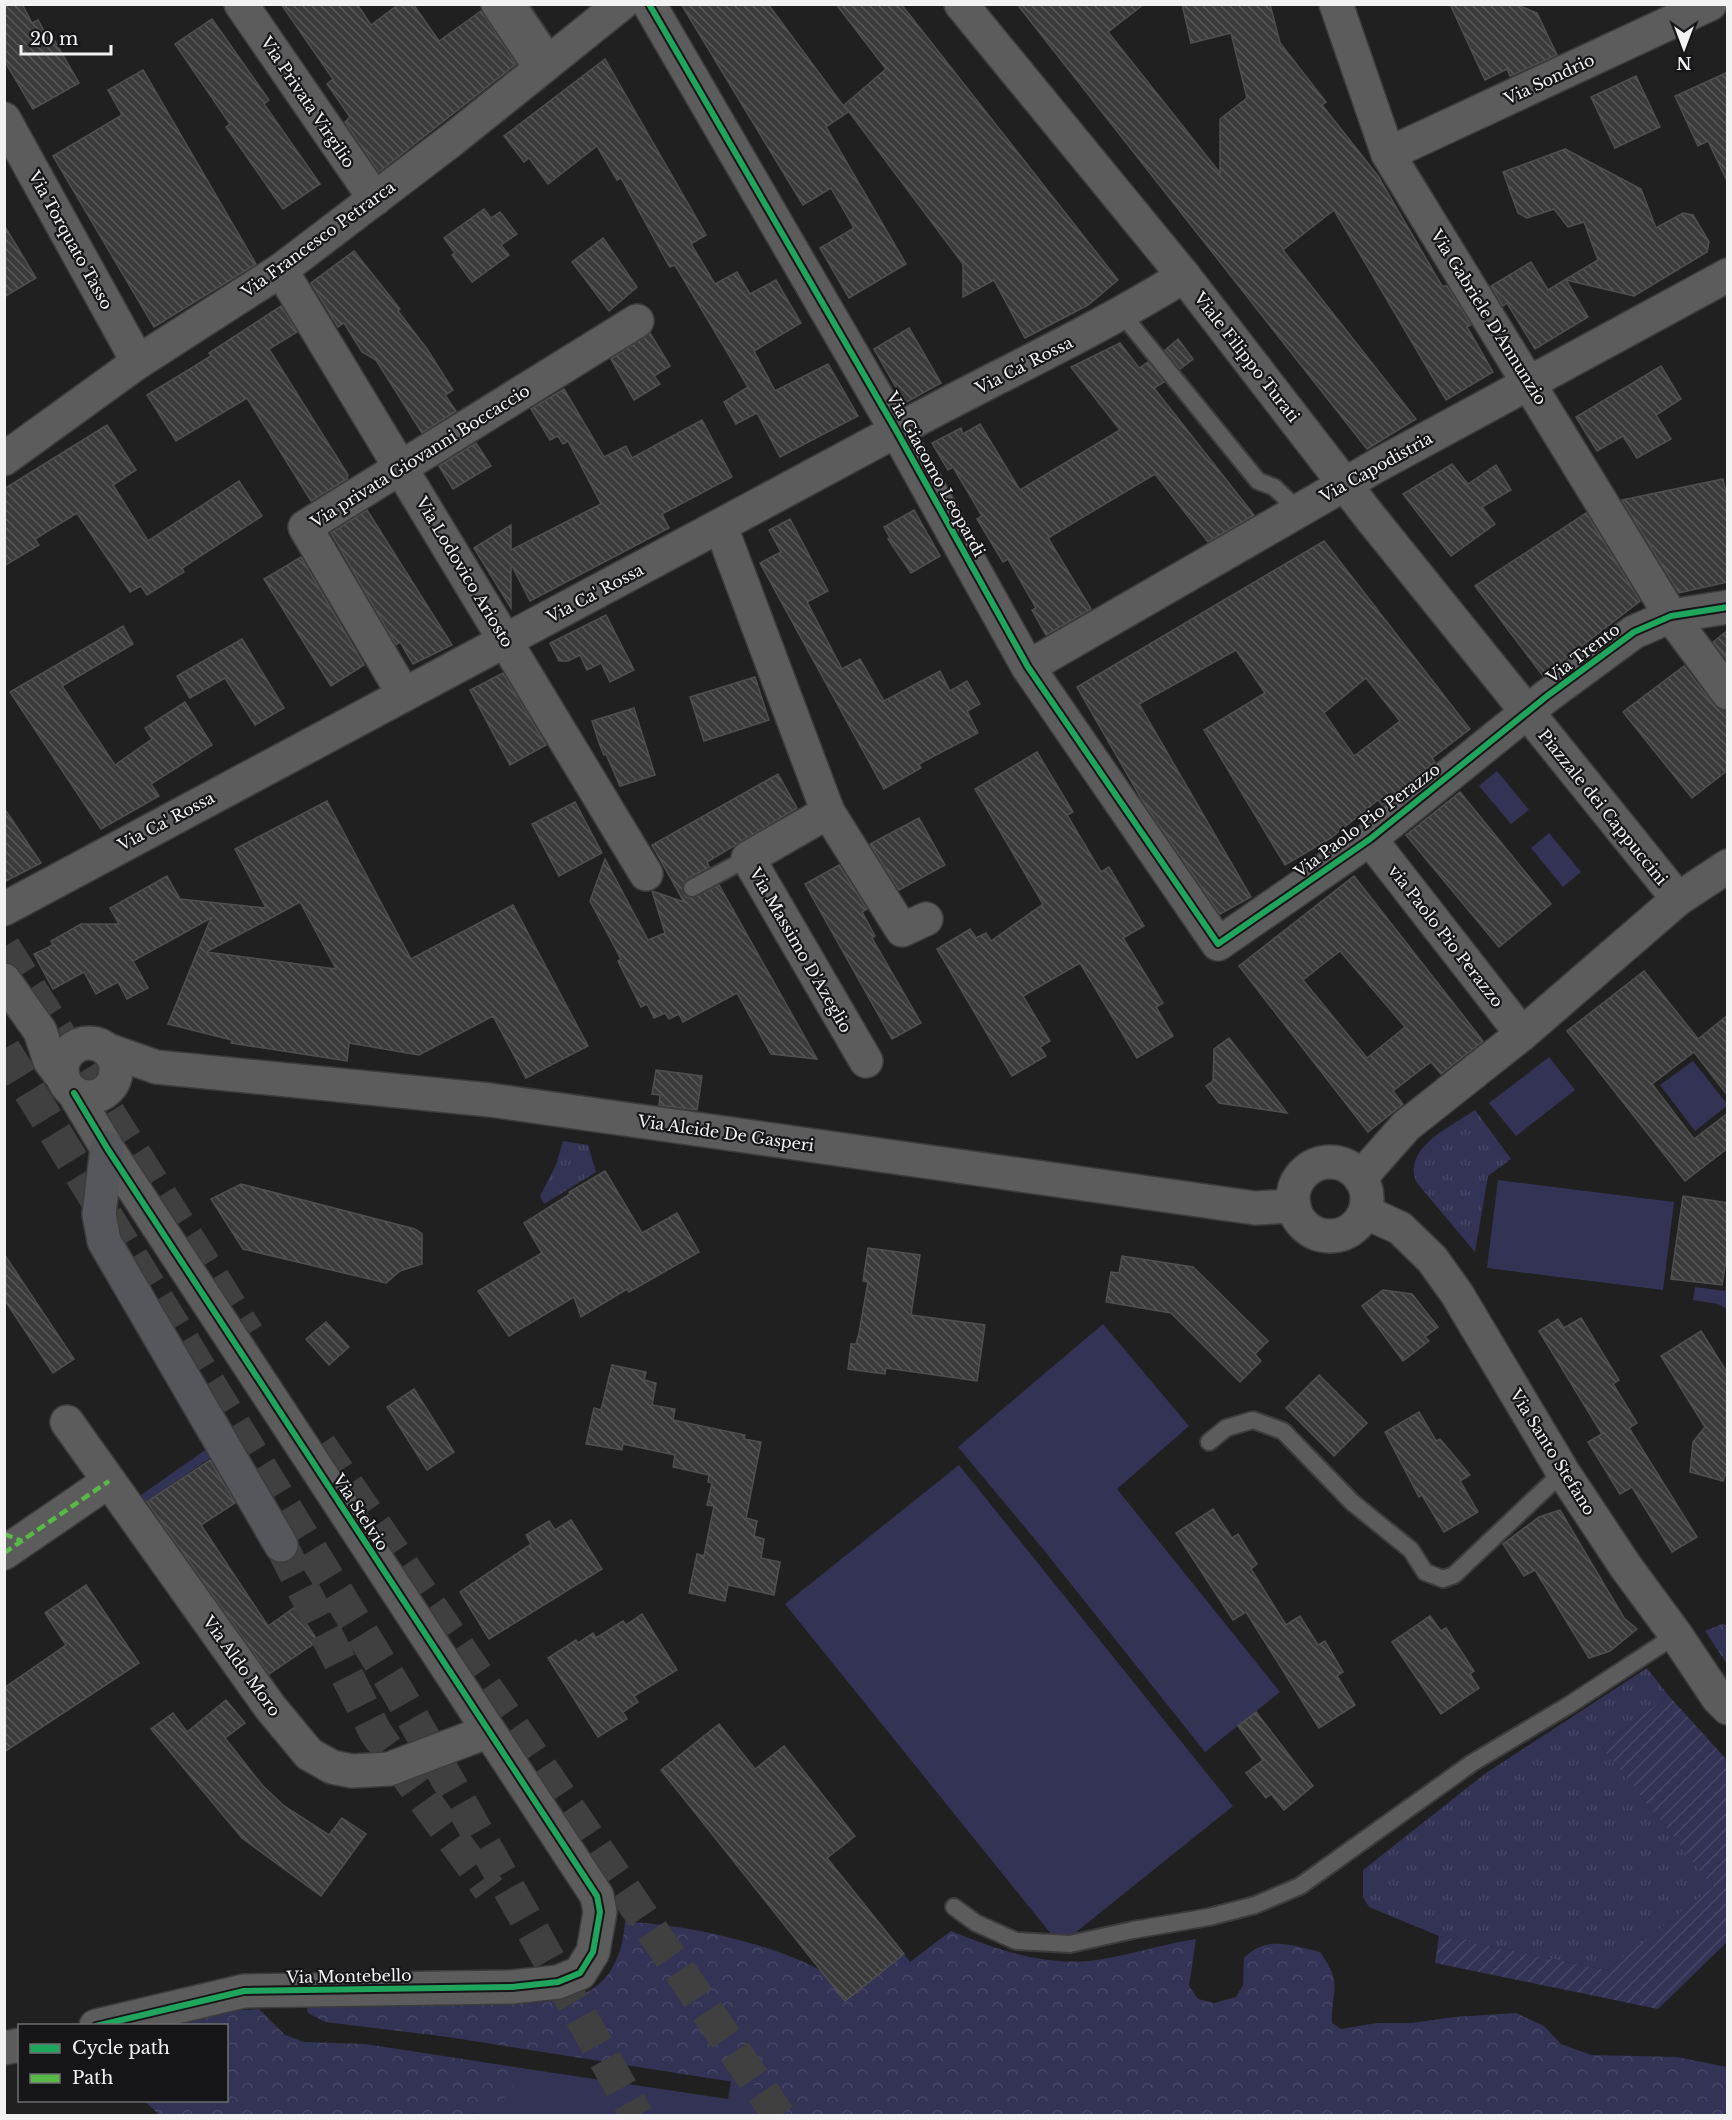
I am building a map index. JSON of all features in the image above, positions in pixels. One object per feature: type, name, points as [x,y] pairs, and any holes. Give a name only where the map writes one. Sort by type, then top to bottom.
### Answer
[{"type":"highway","points":[[101,1138],[99,1214],[107,1247],[281,1545]]},
{"type":"street","name":"Via Privata Virgilio","points":[[241,4],[375,199]]},
{"type":"street","points":[[498,4],[548,62]]},
{"type":"street","name":"Via Francesco Petrarca","points":[[4,459],[138,362],[282,270],[621,4]]},
{"type":"street","name":"Via Giacomo Leopardi","points":[[649,4],[896,430],[1028,667],[1218,944]]},
{"type":"street","name":"Viale Filippo Turati","points":[[961,4],[1184,276],[1370,517],[1529,714]]},
{"type":"street","name":"Via Gabriele D'Annunzio","points":[[1336,4],[1388,154],[1671,616],[1728,693]]},
{"type":"street","name":"Via Sondrio","points":[[1388,154],[1710,4]]},
{"type":"street","name":"Via Torquato Tasso","points":[[4,119],[138,362]]},
{"type":"street","name":"Via Lodovico Ariosto","points":[[282,270],[646,874]]},
{"type":"street","name":"Via Capodistria","points":[[1028,667],[1346,483],[1728,275]]},
{"type":"street","name":"Via Ca' Rossa","points":[[4,909],[403,693],[721,527],[896,430],[1122,314],[1184,276]]},
{"type":"street","name":"Via privata Giovanni Boccaccio","points":[[403,693],[305,527],[637,321]]},
{"type":"street","points":[[721,527],[828,812],[902,930],[926,919]]},
{"type":"street","name":"Via Trento","points":[[1529,714],[1547,696],[1634,632],[1671,616],[1728,607]]},
{"type":"street","name":"Via Paolo Pio Perazzo","points":[[1218,944],[1370,839],[1529,714]]},
{"type":"street","name":"Piazzale dei Cappuccini","points":[[1529,714],[1678,899]]},
{"type":"street","name":"Via Massimo D'Azeglio","points":[[828,812],[748,858],[866,1060]]},
{"type":"street","name":"via Paolo Pio Perazzo","points":[[1370,839],[1521,1034]]},
{"type":"street","name":"Piazzale dei Cappuccini","points":[[1521,1034],[1678,899],[1728,866]]},
{"type":"street","name":"Via Stelvio","points":[[4,980],[40,1031],[50,1060],[88,1087],[101,1138],[597,1896],[600,1912],[593,1953]]},
{"type":"street","name":"Via Alcide De Gasperi","points":[[40,1031],[75,1046],[92,1042],[108,1050],[156,1066],[490,1100],[1255,1208],[1294,1206]]},
{"type":"street","points":[[1360,1178],[1406,1126],[1521,1034]]},
{"type":"street","points":[[75,1046],[63,1060],[88,1087],[116,1065],[108,1050]]},
{"type":"street","name":"Via Alcide De Gasperi","points":[[88,1087],[156,1066]]},
{"type":"street","points":[[1328,1162],[1341,1164],[1360,1178],[1366,1189],[1365,1212],[1350,1230],[1327,1236],[1306,1226],[1294,1206],[1298,1182],[1305,1172],[1316,1165],[1328,1162]]},
{"type":"street","name":"Via Santo Stefano","points":[[1365,1212],[1400,1228],[1432,1259],[1458,1294],[1563,1472],[1718,1698],[1728,1708]]},
{"type":"street","name":"Via Aldo Moro","points":[[67,1422],[270,1707],[309,1754],[332,1767],[352,1771],[389,1769],[489,1731]]},
{"type":"street","points":[[10,1543],[109,1481]]},
{"type":"street","name":"Via Montebello","points":[[100,2024],[244,1991],[512,1987],[558,1982],[580,1973],[593,1953]]},
{"type":"lane","points":[[518,4],[548,62]]},
{"type":"lane","points":[[1122,314],[1258,481],[1274,487],[1298,510]]},
{"type":"lane","points":[[692,888],[748,858]]},
{"type":"lane","points":[[1209,1442],[1226,1428],[1252,1420],[1283,1431],[1353,1503],[1411,1550],[1425,1572],[1443,1580],[1454,1575],[1563,1472]]},
{"type":"lane","points":[[954,1907],[976,1923],[1016,1941],[1070,1944],[1209,1917],[1255,1905],[1300,1886],[1472,1763],[1676,1635]]},
{"type":"green space","points":[[1497,771],[1529,810],[1511,824],[1479,786]]},
{"type":"green space","points":[[1549,833],[1581,872],[1563,887],[1531,848]]},
{"type":"green space","points":[[1549,1057],[1575,1090],[1516,1136],[1489,1103]]},
{"type":"green space","points":[[1693,1061],[1728,1105],[1695,1131],[1660,1085]]},
{"type":"green space","points":[[1475,1110],[1511,1159],[1488,1176],[1475,1252],[1417,1183],[1414,1171],[1416,1159],[1431,1140]]},
{"type":"green space","points":[[563,1141],[588,1145],[596,1172],[544,1204],[540,1196],[556,1165]]},
{"type":"green space","points":[[1498,1180],[1674,1202],[1663,1290],[1487,1268]]},
{"type":"green space","points":[[1727,1277],[1727,1309],[1718,1304],[1693,1300],[1695,1287],[1725,1291]]},
{"type":"green space","points":[[1103,1324],[1189,1426],[1117,1489],[1280,1692],[1205,1752],[1043,1549],[958,1447]]},
{"type":"green space","points":[[211,1446],[216,1454],[145,1503],[141,1495]]},
{"type":"green space","points":[[959,1465],[1233,1806],[1060,1945],[785,1604]]},
{"type":"green space","points":[[1722,1624],[1727,1625],[1727,1664],[1705,1631]]},
{"type":"green space","points":[[1647,1668],[1668,1695],[1602,1747],[1713,1887],[1607,1970],[1439,1936],[1369,1907],[1363,1897],[1363,1870],[1486,1773]]},
{"type":"green space","points":[[1668,1695],[1727,1760],[1727,1942],[1658,2009],[1435,1963],[1439,1936],[1607,1970],[1713,1887],[1602,1747]]},
{"type":"green space","points":[[625,1922],[697,1930],[775,1951],[818,1969],[826,1975],[845,2001],[904,1954],[910,1962],[951,1931],[986,1945],[1022,1955],[1078,1962],[1196,1939],[1189,1986],[1198,1999],[1214,2003],[1236,1997],[1243,1985],[1244,1958],[1252,1951],[1270,1944],[1289,1945],[1320,1952],[1327,1963],[1332,1972],[1335,1987],[1332,2023],[1341,2029],[1377,2023],[1412,2023],[1454,2017],[1516,2013],[1544,2026],[1561,2044],[1591,2055],[1677,2057],[1727,2067],[1727,2115],[757,2115],[759,2086],[448,2037],[325,2022],[308,2013],[307,2007],[531,2002],[580,1995],[600,1983],[613,1966],[624,1934]]},
{"type":"green space","points":[[259,2009],[285,2035],[304,2042],[365,2044],[521,2068],[508,2094],[496,2104],[469,2115],[160,2116],[146,2102],[228,2102],[228,2024],[155,2024],[214,2012]]},
{"type":"green space","points":[[521,2068],[728,2099],[731,2081],[760,2086],[757,2115],[469,2116],[501,2098],[513,2085]]},
{"type":"building","points":[[4,4],[22,4],[32,23],[38,20],[48,38],[52,36],[79,83],[33,109],[4,60]]},
{"type":"building","points":[[281,4],[357,4],[371,25],[399,4],[413,4],[439,41],[481,11],[516,64],[379,172],[345,122],[350,117],[327,84],[333,79]]},
{"type":"building","points":[[681,4],[768,4],[848,112],[826,127],[906,264],[849,298],[820,248],[854,228],[831,188],[803,205]]},
{"type":"building","points":[[836,4],[901,4],[1118,280],[1088,305],[1025,338],[994,280],[963,297],[963,264],[844,105],[886,69]]},
{"type":"building","points":[[1017,4],[1144,4],[1108,32],[1220,173],[1220,119],[1247,98],[1231,33],[1191,43],[1182,4],[1270,4],[1280,43],[1326,102],[1322,105],[1378,176],[1442,286],[1447,286],[1471,325],[1467,327],[1493,372],[1446,400],[1334,210],[1283,250],[1416,419],[1367,449]]},
{"type":"building","points":[[1450,4],[1515,4],[1537,13],[1557,55],[1510,76],[1507,69],[1485,80]]},
{"type":"building","points":[[212,19],[269,100],[264,104],[320,184],[283,209],[226,127],[230,124],[175,44]]},
{"type":"building","points":[[605,59],[706,235],[691,244],[715,284],[737,272],[750,294],[776,280],[801,323],[754,351],[775,391],[828,364],[858,416],[780,457],[757,413],[736,424],[724,402],[748,387],[675,265],[670,267],[668,264],[621,178],[617,180],[597,146],[548,184],[529,158],[524,162],[504,136]]},
{"type":"building","points":[[143,70],[256,264],[154,327],[53,156],[122,115],[108,90]]},
{"type":"building","points":[[1728,72],[1728,183],[1708,141],[1698,146],[1675,96]]},
{"type":"building","points":[[1636,76],[1660,127],[1615,148],[1591,97]]},
{"type":"building","points":[[1565,149],[1641,189],[1656,228],[1683,213],[1693,215],[1709,242],[1707,252],[1634,296],[1566,280],[1588,317],[1535,349],[1507,303],[1503,306],[1491,286],[1531,262],[1548,290],[1598,260],[1584,222],[1568,227],[1554,209],[1527,218],[1518,213],[1503,172]]},
{"type":"building","points":[[484,209],[491,218],[500,212],[517,234],[501,245],[509,255],[472,282],[452,255],[455,253],[444,238]]},
{"type":"building","points":[[4,225],[36,278],[4,297]]},
{"type":"building","points":[[603,238],[637,287],[609,311],[572,262]]},
{"type":"building","points":[[354,251],[400,309],[398,311],[427,349],[453,390],[445,395],[456,411],[422,433],[376,360],[362,352],[344,323],[338,327],[311,283]]},
{"type":"building","points":[[281,306],[297,332],[269,349],[348,475],[347,479],[311,501],[247,398],[176,441],[147,395],[211,356],[209,353]]},
{"type":"building","points":[[909,328],[941,383],[905,403],[874,349]]},
{"type":"building","points":[[650,333],[670,366],[654,376],[660,384],[634,400],[611,359]]},
{"type":"building","points":[[1178,339],[1193,359],[1180,369],[1165,350]]},
{"type":"building","points":[[1120,343],[1139,368],[1148,362],[1164,382],[1154,388],[1254,515],[1208,542],[1155,474],[1048,538],[1091,609],[1046,635],[1032,610],[1036,608],[1008,559],[1003,562],[977,519],[982,516],[953,467],[948,470],[932,443],[961,428],[963,434],[980,424],[1020,490],[1120,430],[1071,367]]},
{"type":"building","points":[[1661,366],[1681,399],[1656,415],[1671,439],[1637,458],[1623,436],[1597,451],[1576,417]]},
{"type":"building","points":[[564,389],[604,457],[626,446],[632,458],[702,420],[732,477],[662,514],[669,528],[530,601],[511,564],[511,608],[474,548],[511,525],[511,550],[601,504],[568,441],[563,444],[558,436],[550,440],[531,409]]},
{"type":"building","points":[[107,425],[136,470],[113,485],[148,541],[239,481],[262,516],[182,568],[184,572],[147,595],[141,586],[130,592],[77,513],[35,539],[39,545],[4,566],[4,489]]},
{"type":"building","points":[[476,443],[491,466],[453,489],[439,466]]},
{"type":"building","points":[[1452,464],[1468,484],[1496,465],[1511,490],[1482,507],[1495,524],[1451,556],[1403,494]]},
{"type":"building","points":[[1723,479],[1728,502],[1728,582],[1679,593],[1622,500]]},
{"type":"building","points":[[367,510],[452,645],[413,664],[400,642],[396,645],[331,533]]},
{"type":"building","points":[[914,510],[940,556],[911,573],[888,539],[890,538],[884,527]]},
{"type":"building","points":[[1586,513],[1640,601],[1543,676],[1475,586]]},
{"type":"building","points":[[790,519],[828,591],[807,602],[842,669],[860,659],[884,701],[940,671],[950,691],[967,681],[980,704],[967,711],[978,733],[919,764],[921,768],[884,789],[760,563],[781,552],[769,530]]},
{"type":"building","points":[[1324,541],[1470,729],[1432,758],[1435,762],[1382,805],[1378,800],[1331,838],[1285,865],[1204,730],[1265,693],[1236,650],[1139,704],[1251,897],[1220,914],[1142,800],[1077,687]],"holes":[[[1366,678],[1400,721],[1354,756],[1324,713]]]},
{"type":"building","points":[[301,557],[364,665],[331,686],[264,579]]},
{"type":"building","points":[[606,615],[634,670],[610,682],[601,663],[587,670],[580,655],[568,661],[559,661],[550,643]]},
{"type":"building","points":[[123,626],[133,644],[62,686],[115,765],[152,739],[145,728],[185,702],[212,745],[151,784],[159,796],[101,829],[10,692]]},
{"type":"building","points":[[1728,630],[1728,661],[1713,642]]},
{"type":"building","points":[[242,639],[284,708],[255,725],[225,678],[190,698],[177,676]]},
{"type":"building","points":[[1684,666],[1713,704],[1728,711],[1728,770],[1692,798],[1623,712]]},
{"type":"building","points":[[503,673],[546,745],[510,765],[470,690]]},
{"type":"building","points":[[755,677],[769,720],[704,741],[690,697]]},
{"type":"building","points":[[634,708],[655,775],[620,786],[606,754],[604,755],[592,721]]},
{"type":"building","points":[[1037,752],[1073,812],[1067,815],[1101,872],[1109,867],[1144,926],[1123,938],[1163,1003],[1156,1007],[1173,1036],[1137,1058],[1080,963],[1023,996],[1050,1041],[1040,1047],[1046,1056],[1012,1076],[937,949],[970,929],[976,938],[986,933],[991,941],[1043,904],[975,789]]},
{"type":"building","points":[[778,774],[797,808],[707,862],[709,867],[687,879],[682,888],[686,897],[692,898],[719,885],[817,1059],[771,1054],[737,993],[683,1022],[679,1014],[669,1019],[665,1013],[654,1018],[647,1004],[641,1007],[618,961],[621,959],[590,901],[605,859],[648,940],[665,933],[652,891],[684,902],[652,845]]},
{"type":"building","points":[[1460,792],[1551,904],[1499,947],[1406,835]]},
{"type":"building","points":[[327,801],[411,959],[513,905],[588,1046],[526,1078],[493,1016],[419,1055],[349,1043],[347,1061],[231,1043],[232,1040],[168,1024],[211,918],[133,961],[148,988],[127,999],[118,982],[96,994],[84,972],[53,989],[34,954],[53,945],[51,941],[81,924],[119,924],[110,908],[167,876],[180,899],[266,908],[235,849]],"holes":[[[300,902],[336,969],[206,952]]]},
{"type":"building","points":[[575,802],[602,853],[559,876],[532,824]]},
{"type":"building","points":[[4,808],[41,863],[4,882]]},
{"type":"building","points":[[919,818],[945,865],[899,890],[870,844]]},
{"type":"building","points":[[839,865],[867,909],[862,912],[875,936],[872,938],[921,1023],[892,1039],[805,884]]},
{"type":"building","points":[[1354,876],[1483,1041],[1441,1074],[1431,1062],[1393,1091],[1403,1104],[1368,1132],[1239,966]],"holes":[[[1340,951],[1405,1027],[1367,1058],[1303,980]]]},
{"type":"building","points":[[1644,971],[1698,1039],[1728,1015],[1728,1096],[1694,1052],[1652,1084],[1694,1139],[1728,1113],[1728,1148],[1685,1181],[1567,1031]]},
{"type":"building","points":[[1229,1038],[1287,1113],[1219,1103],[1206,1086],[1213,1081],[1214,1049]]},
{"type":"building","points":[[656,1070],[702,1076],[697,1110],[659,1105],[660,1095],[652,1094]]},
{"type":"building","points":[[605,1171],[642,1233],[677,1213],[699,1252],[629,1292],[627,1289],[581,1317],[574,1297],[509,1336],[478,1291],[542,1253],[524,1223]]},
{"type":"building","points":[[241,1184],[415,1229],[422,1234],[422,1264],[400,1271],[386,1283],[243,1249],[211,1199]]},
{"type":"building","points":[[1683,1196],[1728,1203],[1728,1248],[1722,1285],[1671,1279]]},
{"type":"building","points":[[868,1248],[920,1255],[911,1315],[985,1325],[977,1381],[886,1368],[885,1374],[848,1369],[851,1344],[856,1344],[868,1282],[863,1281]]},
{"type":"building","points":[[4,1254],[74,1359],[53,1373],[4,1299]]},
{"type":"building","points":[[1122,1256],[1193,1267],[1268,1341],[1255,1354],[1261,1361],[1240,1382],[1171,1313],[1106,1302],[1111,1272],[1119,1273]]},
{"type":"building","points":[[1383,1290],[1412,1294],[1438,1327],[1425,1337],[1429,1341],[1403,1361],[1362,1306]]},
{"type":"building","points":[[1581,1318],[1619,1380],[1613,1384],[1637,1423],[1629,1428],[1697,1537],[1672,1552],[1632,1487],[1620,1494],[1588,1442],[1602,1434],[1539,1331],[1558,1319],[1564,1328]]},
{"type":"building","points":[[326,1322],[349,1347],[329,1365],[306,1339]]},
{"type":"building","points":[[1701,1331],[1728,1374],[1728,1467],[1723,1481],[1690,1472],[1693,1442],[1705,1427],[1661,1356]]},
{"type":"building","points":[[612,1365],[646,1372],[644,1380],[656,1383],[652,1405],[675,1409],[673,1420],[745,1435],[744,1439],[761,1442],[746,1518],[757,1521],[754,1536],[764,1539],[761,1558],[780,1562],[774,1595],[728,1585],[725,1601],[689,1593],[697,1554],[704,1556],[714,1506],[707,1505],[712,1483],[708,1482],[709,1475],[673,1467],[675,1455],[623,1444],[622,1450],[586,1444],[594,1408],[601,1410]]},
{"type":"building","points":[[1319,1375],[1367,1423],[1334,1456],[1286,1408]]},
{"type":"building","points":[[414,1389],[454,1452],[427,1470],[387,1407]]},
{"type":"building","points":[[1419,1412],[1436,1441],[1440,1439],[1470,1475],[1460,1481],[1478,1512],[1444,1532],[1422,1495],[1419,1497],[1385,1432]]},
{"type":"building","points":[[210,1460],[235,1503],[201,1525],[268,1626],[295,1607],[318,1641],[269,1674],[147,1502]]},
{"type":"building","points":[[1213,1509],[1232,1538],[1238,1534],[1257,1564],[1251,1569],[1286,1625],[1300,1616],[1318,1645],[1325,1641],[1343,1672],[1337,1676],[1355,1705],[1319,1728],[1246,1612],[1233,1620],[1176,1533]]},
{"type":"building","points":[[1560,1510],[1624,1618],[1637,1629],[1610,1651],[1589,1658],[1535,1570],[1524,1576],[1503,1544],[1539,1517]]},
{"type":"building","points":[[571,1520],[602,1569],[489,1639],[460,1592],[531,1544],[526,1535],[549,1521],[555,1530]]},
{"type":"building","points":[[86,1585],[139,1663],[4,1752],[4,1688],[66,1645],[45,1613]]},
{"type":"building","points":[[642,1614],[677,1670],[634,1696],[638,1702],[623,1712],[627,1719],[598,1737],[548,1658],[576,1640],[578,1643],[593,1633],[596,1638],[623,1621],[626,1625]]},
{"type":"building","points":[[1430,1616],[1441,1631],[1446,1628],[1474,1671],[1470,1674],[1479,1688],[1441,1714],[1392,1642]]},
{"type":"building","points":[[226,1700],[245,1723],[225,1738],[262,1785],[284,1806],[329,1835],[342,1818],[366,1834],[321,1896],[242,1838],[151,1729],[173,1713],[187,1732]]},
{"type":"building","points":[[1256,1712],[1313,1786],[1284,1810],[1271,1794],[1266,1798],[1246,1773],[1263,1760],[1238,1726]]},
{"type":"building","points":[[719,1724],[755,1769],[784,1746],[855,1836],[827,1858],[904,1954],[845,2001],[661,1770]]},
{"type":"tunnel","points":[[4,947],[248,1334]]},
{"type":"tunnel","points":[[4,1049],[398,1692],[637,2116]]},
{"type":"tunnel","points":[[320,1445],[779,2116]]},
{"type":"tunnel","points":[[281,1545],[376,1733],[489,1889]]},
{"type":"marked path","points":[[4,1553],[109,1481]]},
{"type":"marked path","points":[[4,1534],[22,1541]]},
{"type":"cycle path","points":[[649,4],[896,430],[1028,667],[1218,944],[1370,839],[1547,696],[1634,632],[1671,616],[1728,607]]},
{"type":"cycle path","points":[[74,1093],[107,1148],[597,1896],[600,1912],[593,1952],[580,1973],[558,1982],[512,1987],[244,1991],[104,2024]]}]
